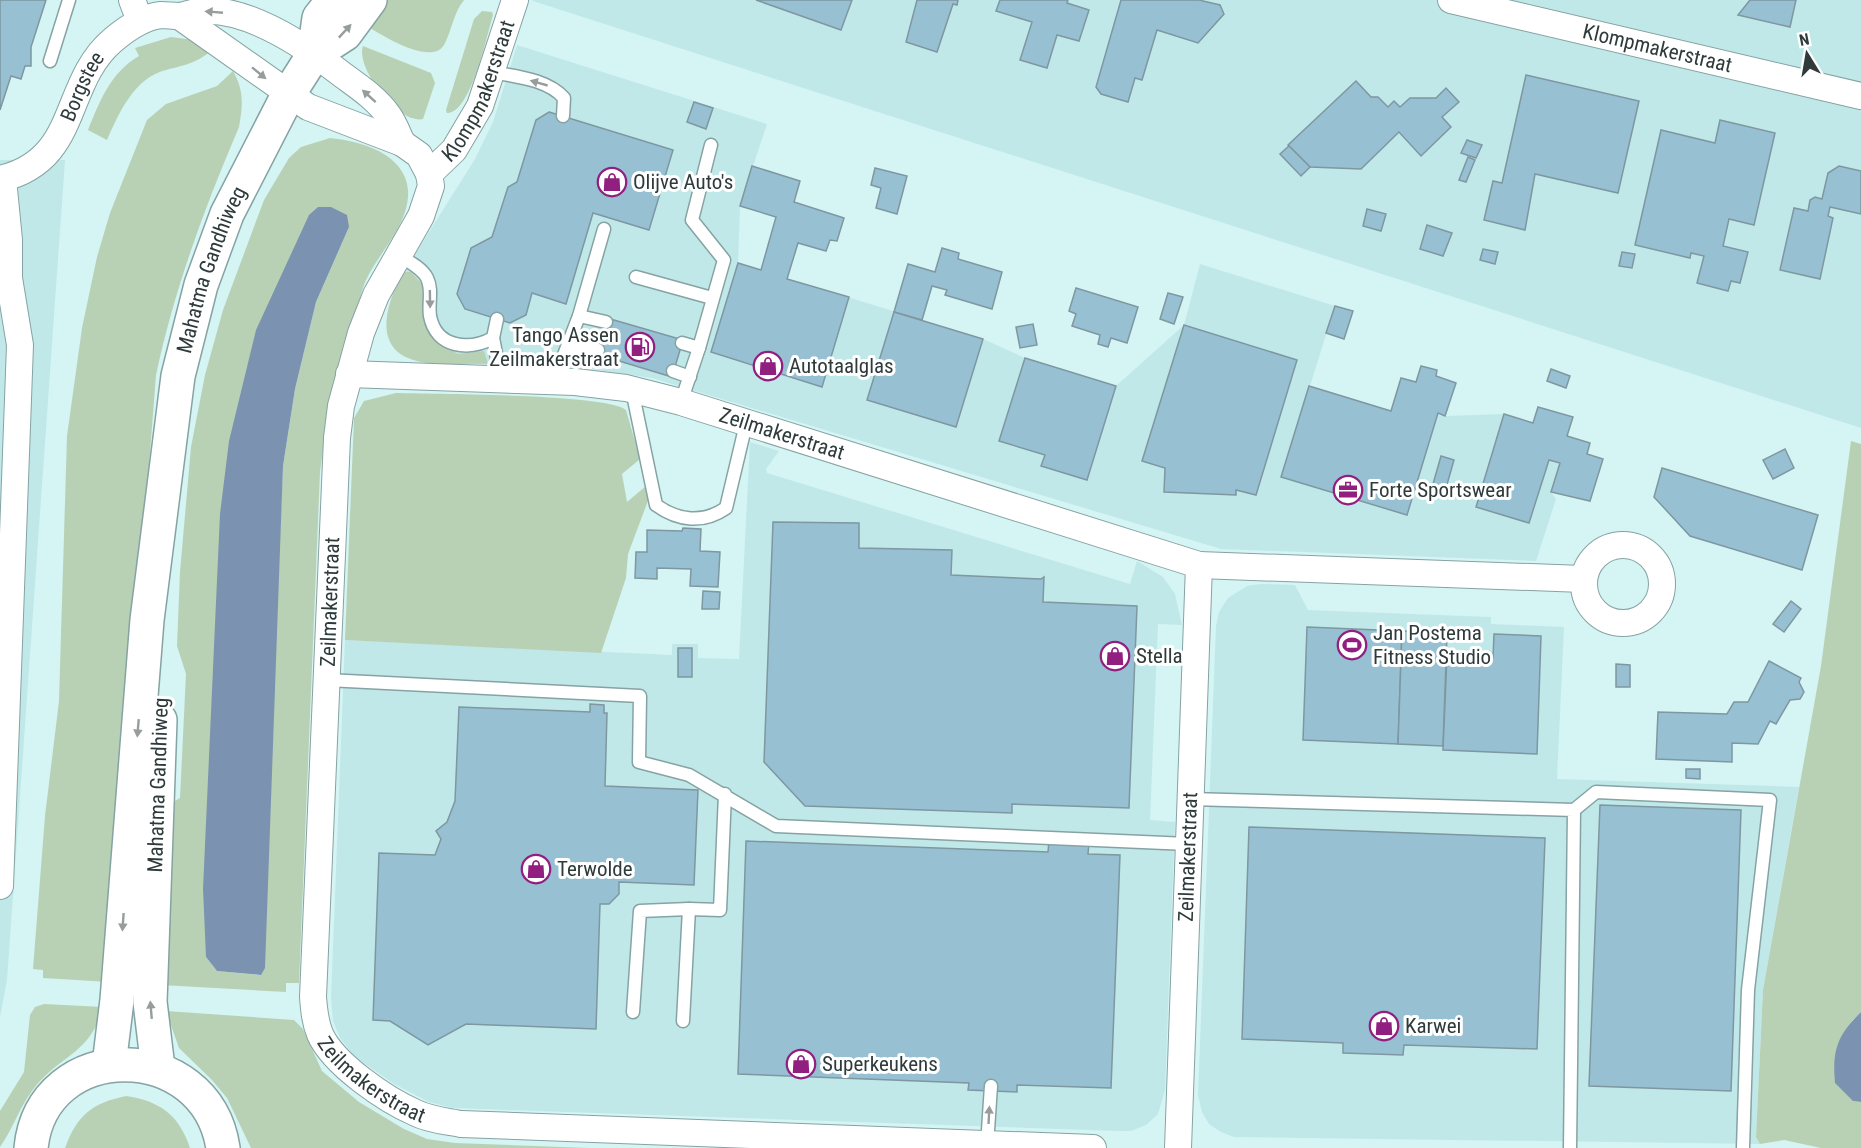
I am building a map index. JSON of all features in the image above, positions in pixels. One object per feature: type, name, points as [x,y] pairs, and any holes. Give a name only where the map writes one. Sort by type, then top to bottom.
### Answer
[{"type":"street","name":"Mahatma Gandhiweg","points":[[109,1065],[117,1000],[147,620],[178,376],[201,285],[227,214],[288,95],[314,54],[319,18],[333,0]]},
{"type":"street","name":"Mahatma Gandhiweg","points":[[314,54],[345,34],[370,0]]},
{"type":"street","name":"Klompmakerstraat","points":[[429,174],[454,150],[480,106],[514,0]]},
{"type":"street","name":"Klompmakerstraat","points":[[1451,0],[1861,96]]},
{"type":"street","name":"Borgstee","points":[[0,886],[20,345],[9,278],[9,240],[1,179],[26,170],[52,150],[62,134],[98,55],[136,11],[179,16],[202,11],[227,13],[275,31],[314,54]]},
{"type":"street","points":[[179,16],[308,107],[402,143],[419,155],[429,174]]},
{"type":"street","points":[[314,54],[367,94],[389,115],[402,143]]},
{"type":"street","name":"Zeilmakerstraat","points":[[429,174],[430,186],[427,201],[376,295],[349,374],[337,438],[314,1011],[321,1035],[334,1055],[375,1089],[415,1113],[430,1118],[500,1128],[1093,1148]]},
{"type":"street","name":"Zeilmakerstraat","points":[[349,374],[554,381],[632,390],[681,402],[1199,565],[1583,579]]},
{"type":"street","name":"Mahatma Gandhiweg","points":[[158,1068],[150,1002],[164,621],[162,502]]},
{"type":"street","name":"Zeilmakerstraat","points":[[1178,1148],[1199,565]]},
{"type":"street","points":[[31,1148],[35,1128],[52,1099],[78,1077],[109,1065],[133,1063],[158,1068],[185,1082],[207,1104],[220,1131],[223,1148]]},
{"type":"lane","points":[[50,61],[69,0]]},
{"type":"lane","points":[[492,72],[543,83],[556,89],[564,98],[563,116]]},
{"type":"lane","points":[[681,402],[724,260],[692,220],[711,145]]},
{"type":"lane","points":[[554,381],[579,316],[604,229]]},
{"type":"lane","points":[[398,255],[427,277],[430,289],[430,315],[440,336],[456,345],[476,345],[493,338]]},
{"type":"lane","points":[[636,277],[712,298]]},
{"type":"lane","points":[[579,316],[606,322]]},
{"type":"lane","points":[[497,319],[493,338],[501,380]]},
{"type":"lane","points":[[682,343],[699,348]]},
{"type":"lane","points":[[567,348],[589,347],[598,350]]},
{"type":"lane","points":[[673,371],[690,376]]},
{"type":"lane","points":[[632,390],[656,505],[665,512],[681,517],[696,520],[713,517],[726,508],[746,424]]},
{"type":"lane","points":[[327,680],[640,696],[639,762],[689,775],[776,826],[1188,844]]},
{"type":"lane","points":[[1190,799],[1574,810],[1596,792],[1770,800],[1748,990],[1743,1148]]},
{"type":"lane","points":[[633,1012],[640,911],[720,910],[724,794]]},
{"type":"lane","points":[[1570,1148],[1574,810]]},
{"type":"lane","points":[[683,1021],[689,909]]},
{"type":"lane","points":[[987,1144],[990,1086]]},
{"type":"shaded area","points":[[1861,0],[1861,428],[533,1]]},
{"type":"shaded area","points":[[517,45],[767,124],[740,206],[738,263],[983,339],[1025,358],[1116,386],[1184,325],[1200,264],[1335,306],[1310,386],[1391,411],[1446,416],[1504,414],[1557,429],[1549,460],[1560,463],[1551,492],[1556,499],[1536,561],[1221,549],[652,378],[592,369],[429,362],[409,358],[397,350],[387,334],[392,297],[397,283],[475,159],[493,122]]},
{"type":"shaded area","points":[[0,160],[65,160],[7,980],[0,1017]]},
{"type":"shaded area","points":[[318,207],[331,207],[347,215],[349,227],[316,302],[295,389],[283,466],[265,968],[261,975],[217,971],[206,957],[203,889],[220,514],[229,441],[256,330],[309,215]]},
{"type":"shaded area","points":[[750,442],[779,451],[766,469],[767,473],[1130,584],[1137,561],[1163,577],[1175,594],[1182,625],[1158,624],[1150,820],[1175,822],[1165,1090],[1158,1114],[1146,1125],[1131,1131],[1117,1131],[453,1108],[429,1102],[394,1084],[354,1056],[340,1038],[333,1021],[331,998],[345,640],[672,655],[672,644],[698,644],[698,658],[739,659]]},
{"type":"shaded area","points":[[1295,585],[1308,610],[1491,617],[1491,624],[1564,627],[1557,779],[1799,787],[1763,990],[1756,1137],[1760,1144],[1234,1137],[1209,1124],[1202,1112],[1198,1095],[1216,626],[1219,612],[1228,598],[1247,586]]},
{"type":"shaded area","points":[[1861,1012],[1861,1102],[1853,1101],[1835,1083],[1834,1061],[1841,1036]]},
{"type":"green space","points":[[380,0],[464,0],[445,43],[439,50],[430,52],[408,48],[367,26]]},
{"type":"green space","points":[[482,11],[492,12],[493,15],[477,72],[463,101],[456,110],[447,113],[474,19]]},
{"type":"green space","points":[[171,37],[194,40],[212,50],[196,61],[155,74],[145,81],[129,98],[107,140],[88,130],[113,79],[139,56],[135,48]]},
{"type":"green space","points":[[363,46],[431,73],[435,83],[423,119],[402,113],[381,93],[366,68],[362,56]]},
{"type":"green space","points":[[233,71],[242,98],[239,127],[192,249],[172,311],[156,375],[109,982],[43,978],[43,970],[33,969],[45,816],[59,701],[67,436],[82,328],[97,257],[110,213],[147,120],[166,104],[217,86]]},
{"type":"green space","points":[[330,138],[367,146],[390,158],[399,167],[405,177],[408,190],[404,214],[399,226],[372,269],[362,291],[337,379],[322,453],[299,983],[286,983],[286,992],[161,985],[170,804],[180,798],[186,674],[177,646],[180,572],[191,447],[205,375],[223,310],[264,200],[289,158],[301,147]],"holes":[[[318,207],[349,227],[316,302],[295,389],[283,466],[260,975],[217,971],[206,957]]]},
{"type":"green space","points":[[404,272],[411,272],[422,284],[424,318],[435,340],[458,354],[484,351],[488,364],[427,363],[408,358],[397,351],[390,342],[387,318],[393,293]]},
{"type":"green space","points":[[396,393],[555,398],[613,405],[626,410],[640,459],[622,474],[627,502],[646,486],[649,498],[628,554],[626,578],[601,653],[345,640],[354,418],[364,401]]},
{"type":"green space","points":[[1851,441],[1861,444],[1861,1012],[1852,1021],[1853,1101],[1861,1102],[1861,1148],[1821,1148],[1784,1140],[1760,1144],[1756,1137],[1763,990],[1821,666]]},
{"type":"green space","points":[[44,1004],[103,1007],[98,1023],[82,1045],[52,1069],[32,1091],[0,1147],[0,1111],[24,1072],[30,1015],[35,1007]]},
{"type":"green space","points":[[166,1011],[294,1020],[303,1029],[322,1071],[359,1102],[404,1129],[427,1139],[455,1143],[589,1148],[251,1148],[227,1098],[179,1048]]},
{"type":"green space","points":[[126,1096],[149,1102],[167,1111],[180,1127],[190,1148],[65,1148],[75,1127],[87,1112],[104,1102]]},
{"type":"building","points":[[0,0],[46,0],[31,47],[31,66],[25,66],[21,79],[11,76],[0,110]]},
{"type":"building","points":[[756,0],[852,0],[841,30]]},
{"type":"building","points":[[917,0],[958,0],[957,5],[953,4],[937,52],[906,42]]},
{"type":"building","points":[[1000,0],[1068,0],[1067,3],[1089,10],[1079,41],[1057,35],[1047,68],[1020,60],[1032,22],[996,11]]},
{"type":"building","points":[[1121,0],[1199,0],[1220,5],[1224,14],[1198,43],[1157,30],[1142,80],[1135,78],[1128,102],[1101,94],[1096,87]]},
{"type":"building","points":[[1750,0],[1796,0],[1790,27],[1738,15]]},
{"type":"building","points":[[1526,75],[1639,101],[1618,193],[1535,174],[1525,230],[1484,220],[1493,181],[1502,183]]},
{"type":"building","points":[[1356,81],[1371,97],[1378,97],[1388,107],[1394,101],[1400,107],[1410,98],[1436,98],[1446,88],[1459,102],[1442,117],[1451,127],[1421,156],[1399,132],[1361,169],[1310,167],[1288,145]]},
{"type":"building","points":[[694,102],[713,108],[706,129],[687,122]]},
{"type":"building","points":[[549,112],[673,150],[649,230],[593,213],[566,304],[532,293],[526,315],[510,323],[465,309],[457,294],[471,248],[492,237],[508,187],[517,182],[536,120]]},
{"type":"building","points":[[1720,120],[1775,133],[1754,225],[1729,219],[1723,246],[1748,252],[1740,283],[1731,281],[1728,291],[1697,283],[1704,256],[1691,253],[1690,258],[1635,245],[1661,130],[1715,143]]},
{"type":"building","points":[[1467,140],[1482,145],[1476,158],[1461,153]]},
{"type":"building","points":[[1289,146],[1310,167],[1301,176],[1280,154]]},
{"type":"building","points":[[1468,157],[1475,160],[1466,182],[1459,180]]},
{"type":"building","points":[[752,166],[800,181],[794,202],[844,218],[837,241],[830,240],[826,251],[798,243],[787,279],[849,297],[822,387],[711,352],[738,263],[761,270],[776,217],[740,206]]},
{"type":"building","points":[[1839,166],[1861,171],[1861,214],[1830,207],[1828,216],[1833,218],[1820,279],[1780,270],[1794,208],[1808,211],[1810,200],[1815,197],[1822,199],[1828,173]]},
{"type":"building","points":[[875,168],[907,176],[897,214],[876,208],[881,188],[871,185]]},
{"type":"building","points":[[1367,209],[1386,214],[1381,231],[1363,226]]},
{"type":"building","points":[[1427,225],[1452,233],[1443,256],[1420,249]]},
{"type":"building","points":[[942,248],[959,253],[958,259],[1002,272],[992,309],[945,295],[947,290],[932,286],[922,320],[894,312],[908,264],[935,272]]},
{"type":"building","points":[[1483,249],[1498,252],[1495,264],[1480,260]]},
{"type":"building","points":[[1622,252],[1635,254],[1632,268],[1619,266]]},
{"type":"building","points":[[1076,288],[1138,307],[1127,343],[1111,338],[1108,347],[1098,344],[1100,335],[1072,326],[1076,314],[1069,311]]},
{"type":"building","points":[[1168,293],[1183,297],[1174,324],[1160,319]]},
{"type":"building","points":[[1335,306],[1353,311],[1344,339],[1326,333]]},
{"type":"building","points":[[894,312],[983,339],[956,427],[867,400]]},
{"type":"building","points":[[607,318],[683,340],[672,377],[596,354]]},
{"type":"building","points":[[1033,324],[1037,345],[1020,348],[1016,327]]},
{"type":"building","points":[[1184,325],[1297,360],[1256,495],[1236,490],[1236,495],[1164,492],[1165,468],[1142,461]]},
{"type":"building","points":[[1025,358],[1116,386],[1087,480],[1041,466],[1045,455],[999,441]]},
{"type":"building","points":[[1421,366],[1437,370],[1436,376],[1456,383],[1445,416],[1438,413],[1407,515],[1281,477],[1309,386],[1391,411],[1401,378],[1416,382]]},
{"type":"building","points":[[1551,369],[1570,376],[1566,388],[1547,381]]},
{"type":"building","points":[[1538,407],[1573,417],[1567,436],[1590,443],[1587,454],[1603,459],[1590,501],[1551,492],[1560,463],[1549,460],[1529,523],[1476,507],[1504,414],[1533,423]]},
{"type":"building","points":[[1785,449],[1794,468],[1773,479],[1763,460]]},
{"type":"building","points":[[1441,456],[1454,460],[1446,488],[1433,484]]},
{"type":"building","points":[[1662,468],[1818,515],[1802,570],[1690,536],[1654,497]]},
{"type":"building","points":[[773,522],[859,523],[859,548],[952,550],[951,575],[1041,579],[1044,577],[1043,602],[1137,606],[1129,808],[1012,804],[1012,813],[805,806],[764,762]]},
{"type":"building","points":[[683,528],[701,529],[700,551],[720,552],[718,587],[690,586],[691,569],[657,568],[657,579],[635,578],[636,552],[647,552],[647,530],[682,531]]},
{"type":"building","points":[[703,591],[720,592],[719,609],[702,609]]},
{"type":"building","points":[[1791,601],[1801,609],[1784,632],[1773,624]]},
{"type":"building","points":[[1307,627],[1402,631],[1398,744],[1303,740]]},
{"type":"building","points":[[1402,631],[1447,633],[1443,746],[1398,744]]},
{"type":"building","points":[[1494,634],[1541,636],[1537,754],[1443,750],[1447,656],[1493,658]]},
{"type":"building","points":[[678,648],[692,648],[692,677],[678,677]]},
{"type":"building","points":[[1769,661],[1801,678],[1799,682],[1804,692],[1800,699],[1790,700],[1776,724],[1770,721],[1758,744],[1732,743],[1732,762],[1656,759],[1658,712],[1727,714],[1734,702],[1748,702]]},
{"type":"building","points":[[1616,664],[1630,665],[1630,687],[1616,687]]},
{"type":"building","name":"Terwolde","points":[[590,704],[604,705],[604,713],[607,713],[605,786],[698,790],[694,885],[619,882],[619,894],[609,904],[600,904],[596,1029],[466,1024],[428,1045],[390,1021],[373,1020],[379,853],[435,855],[441,839],[436,831],[447,822],[455,801],[459,707],[590,712]]},
{"type":"building","points":[[1686,769],[1700,769],[1700,779],[1686,778]]},
{"type":"building","points":[[1600,805],[1741,810],[1731,1091],[1589,1086]]},
{"type":"building","points":[[1249,827],[1545,838],[1537,1049],[1404,1045],[1403,1055],[1343,1053],[1343,1043],[1242,1039]]},
{"type":"building","points":[[1049,840],[1089,842],[1088,854],[1120,855],[1111,1088],[1017,1085],[1017,1092],[968,1090],[969,1083],[738,1074],[746,841],[1048,852]]},
{"type":"place","name":"Olijve Auto's","points":[[612,182]]},
{"type":"place","name":"Tango Assen Zeilmakerstraat","points":[[640,347]]},
{"type":"place","name":"Autotaalglas","points":[[768,366]]},
{"type":"place","name":"Forte Sportswear","points":[[1348,490]]},
{"type":"place","name":"Jan Postema Fitness Studio","points":[[1352,645]]},
{"type":"place","name":"Stella","points":[[1115,656]]},
{"type":"place","name":"Terwolde","points":[[536,869]]},
{"type":"place","name":"Karwei","points":[[1384,1026]]},
{"type":"place","name":"Superkeukens","points":[[801,1064]]}]
